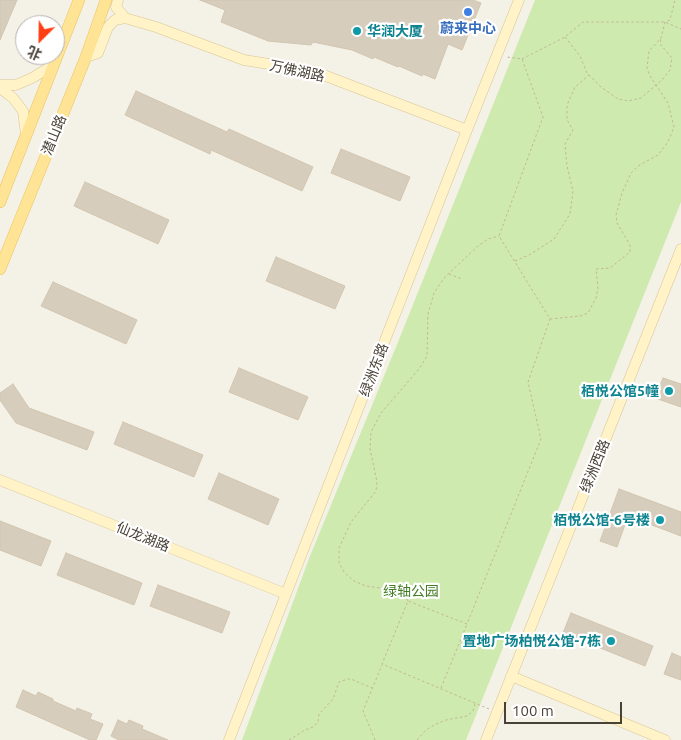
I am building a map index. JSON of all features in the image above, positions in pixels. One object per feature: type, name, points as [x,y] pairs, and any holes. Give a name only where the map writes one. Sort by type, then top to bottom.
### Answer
[{"type":"main road","name":"潜山路","points":[[0,202],[79,0]]},
{"type":"main road","name":"潜山路","points":[[0,269],[86,57],[106,0]]},
{"type":"street","points":[[71,0],[71,19]]},
{"type":"street","points":[[86,57],[98,53],[108,27],[115,20],[125,18],[116,7],[118,0]]},
{"type":"street","name":"绿洲东路","points":[[229,740],[467,130],[520,0]]},
{"type":"street","name":"万佛湖路","points":[[125,18],[244,60],[313,71],[467,130]]},
{"type":"street","points":[[0,87],[16,85],[52,66]]},
{"type":"street","points":[[0,87],[13,98],[23,111],[26,135]]},
{"type":"street","name":"绿洲西路","points":[[486,740],[681,249]]},
{"type":"street","name":"仙龙湖路","points":[[0,480],[286,594]]},
{"type":"street","points":[[511,676],[665,740]]},
{"type":"path","points":[[565,37],[580,56],[588,75],[601,87],[618,100],[637,100],[667,75],[672,64],[670,54],[660,44],[665,22],[670,20],[675,0]]},
{"type":"path","points":[[497,55],[522,59],[565,37],[583,22],[665,22],[681,29]]},
{"type":"path","points":[[550,319],[580,316],[588,313],[596,298],[598,288],[596,269],[610,268],[630,252],[630,245],[617,223],[616,214],[622,193],[631,173],[638,166],[658,155],[668,142],[674,128],[668,103],[647,68],[650,51],[661,38]]},
{"type":"path","points":[[499,236],[543,117],[522,59]]},
{"type":"path","points":[[515,262],[554,239],[570,214],[573,191],[565,157],[566,144],[573,130],[567,120],[567,105],[575,87],[588,75]]},
{"type":"path","points":[[499,236],[550,319]]},
{"type":"path","points":[[467,624],[408,601],[402,591],[391,587],[366,586],[354,581],[344,572],[338,562],[339,548],[351,522],[376,491],[377,482],[370,449],[371,432],[381,413],[419,369],[427,356],[428,314],[434,293],[444,278],[478,246],[488,239],[499,236]]},
{"type":"path","points":[[449,274],[462,279]]},
{"type":"path","points":[[440,688],[541,439],[528,382],[550,319]]},
{"type":"path","points":[[375,740],[363,711],[408,601]]},
{"type":"path","points":[[382,664],[497,712]]},
{"type":"path","points":[[290,740],[300,732],[313,727],[318,722],[319,714],[333,699],[339,682],[351,679],[372,688]]},
{"type":"path","points":[[418,740],[426,730],[440,722],[467,716],[473,711],[476,703]]},
{"type":"green space","name":"绿轴公园","points":[[535,0],[681,0],[681,202],[466,740],[242,740],[310,556]]},
{"type":"building","points":[[0,0],[17,0],[0,40]]},
{"type":"building","name":"华润大厦","points":[[200,0],[473,0],[481,3],[462,50],[448,44],[435,79],[423,74],[422,76],[374,57],[373,59],[352,50],[313,42],[311,45],[268,41],[221,22],[225,10]]},
{"type":"building","points":[[136,91],[227,132],[229,129],[313,167],[302,191],[211,150],[210,154],[125,115]]},
{"type":"building","points":[[341,149],[410,177],[400,201],[331,173]]},
{"type":"building","points":[[85,182],[169,220],[158,244],[74,206]]},
{"type":"building","points":[[276,257],[345,286],[335,309],[266,281]]},
{"type":"building","points":[[53,282],[137,320],[126,344],[41,306]]},
{"type":"building","points":[[239,368],[308,397],[298,420],[229,392]]},
{"type":"building","name":"栢悦公馆5幢","points":[[663,378],[681,384],[681,407],[655,398]]},
{"type":"building","points":[[13,384],[29,408],[94,432],[87,450],[16,423],[0,400],[0,393]]},
{"type":"building","points":[[123,422],[203,455],[194,477],[114,444]]},
{"type":"building","points":[[219,473],[279,499],[268,525],[208,499]]},
{"type":"building","name":"栢悦公馆-6号楼","points":[[619,489],[681,512],[681,536],[628,516],[617,547],[600,541]]},
{"type":"building","points":[[0,521],[51,541],[41,566],[0,550]]},
{"type":"building","points":[[66,553],[142,583],[134,605],[57,575]]},
{"type":"building","points":[[158,585],[230,612],[222,633],[150,606]]},
{"type":"building","name":"置地广场柏悦公馆-7栋","points":[[571,613],[653,646],[645,666],[563,633]]},
{"type":"building","points":[[672,653],[681,657],[681,680],[664,674]]},
{"type":"building","points":[[23,690],[36,696],[38,692],[76,711],[77,708],[92,714],[90,719],[103,724],[96,740],[90,740],[16,707]]},
{"type":"building","points":[[118,720],[127,724],[129,720],[143,726],[142,729],[168,740],[119,740],[111,736]]},
{"type":"place","name":"蔚来中心","points":[[468,12]]},
{"type":"place","name":"华润大厦","points":[[357,31]]},
{"type":"place","name":"栢悦公馆5幢","points":[[669,391]]},
{"type":"place","name":"栢悦公馆-6号楼","points":[[660,520]]},
{"type":"place","name":"置地广场柏悦公馆-7栋","points":[[611,641]]}]
